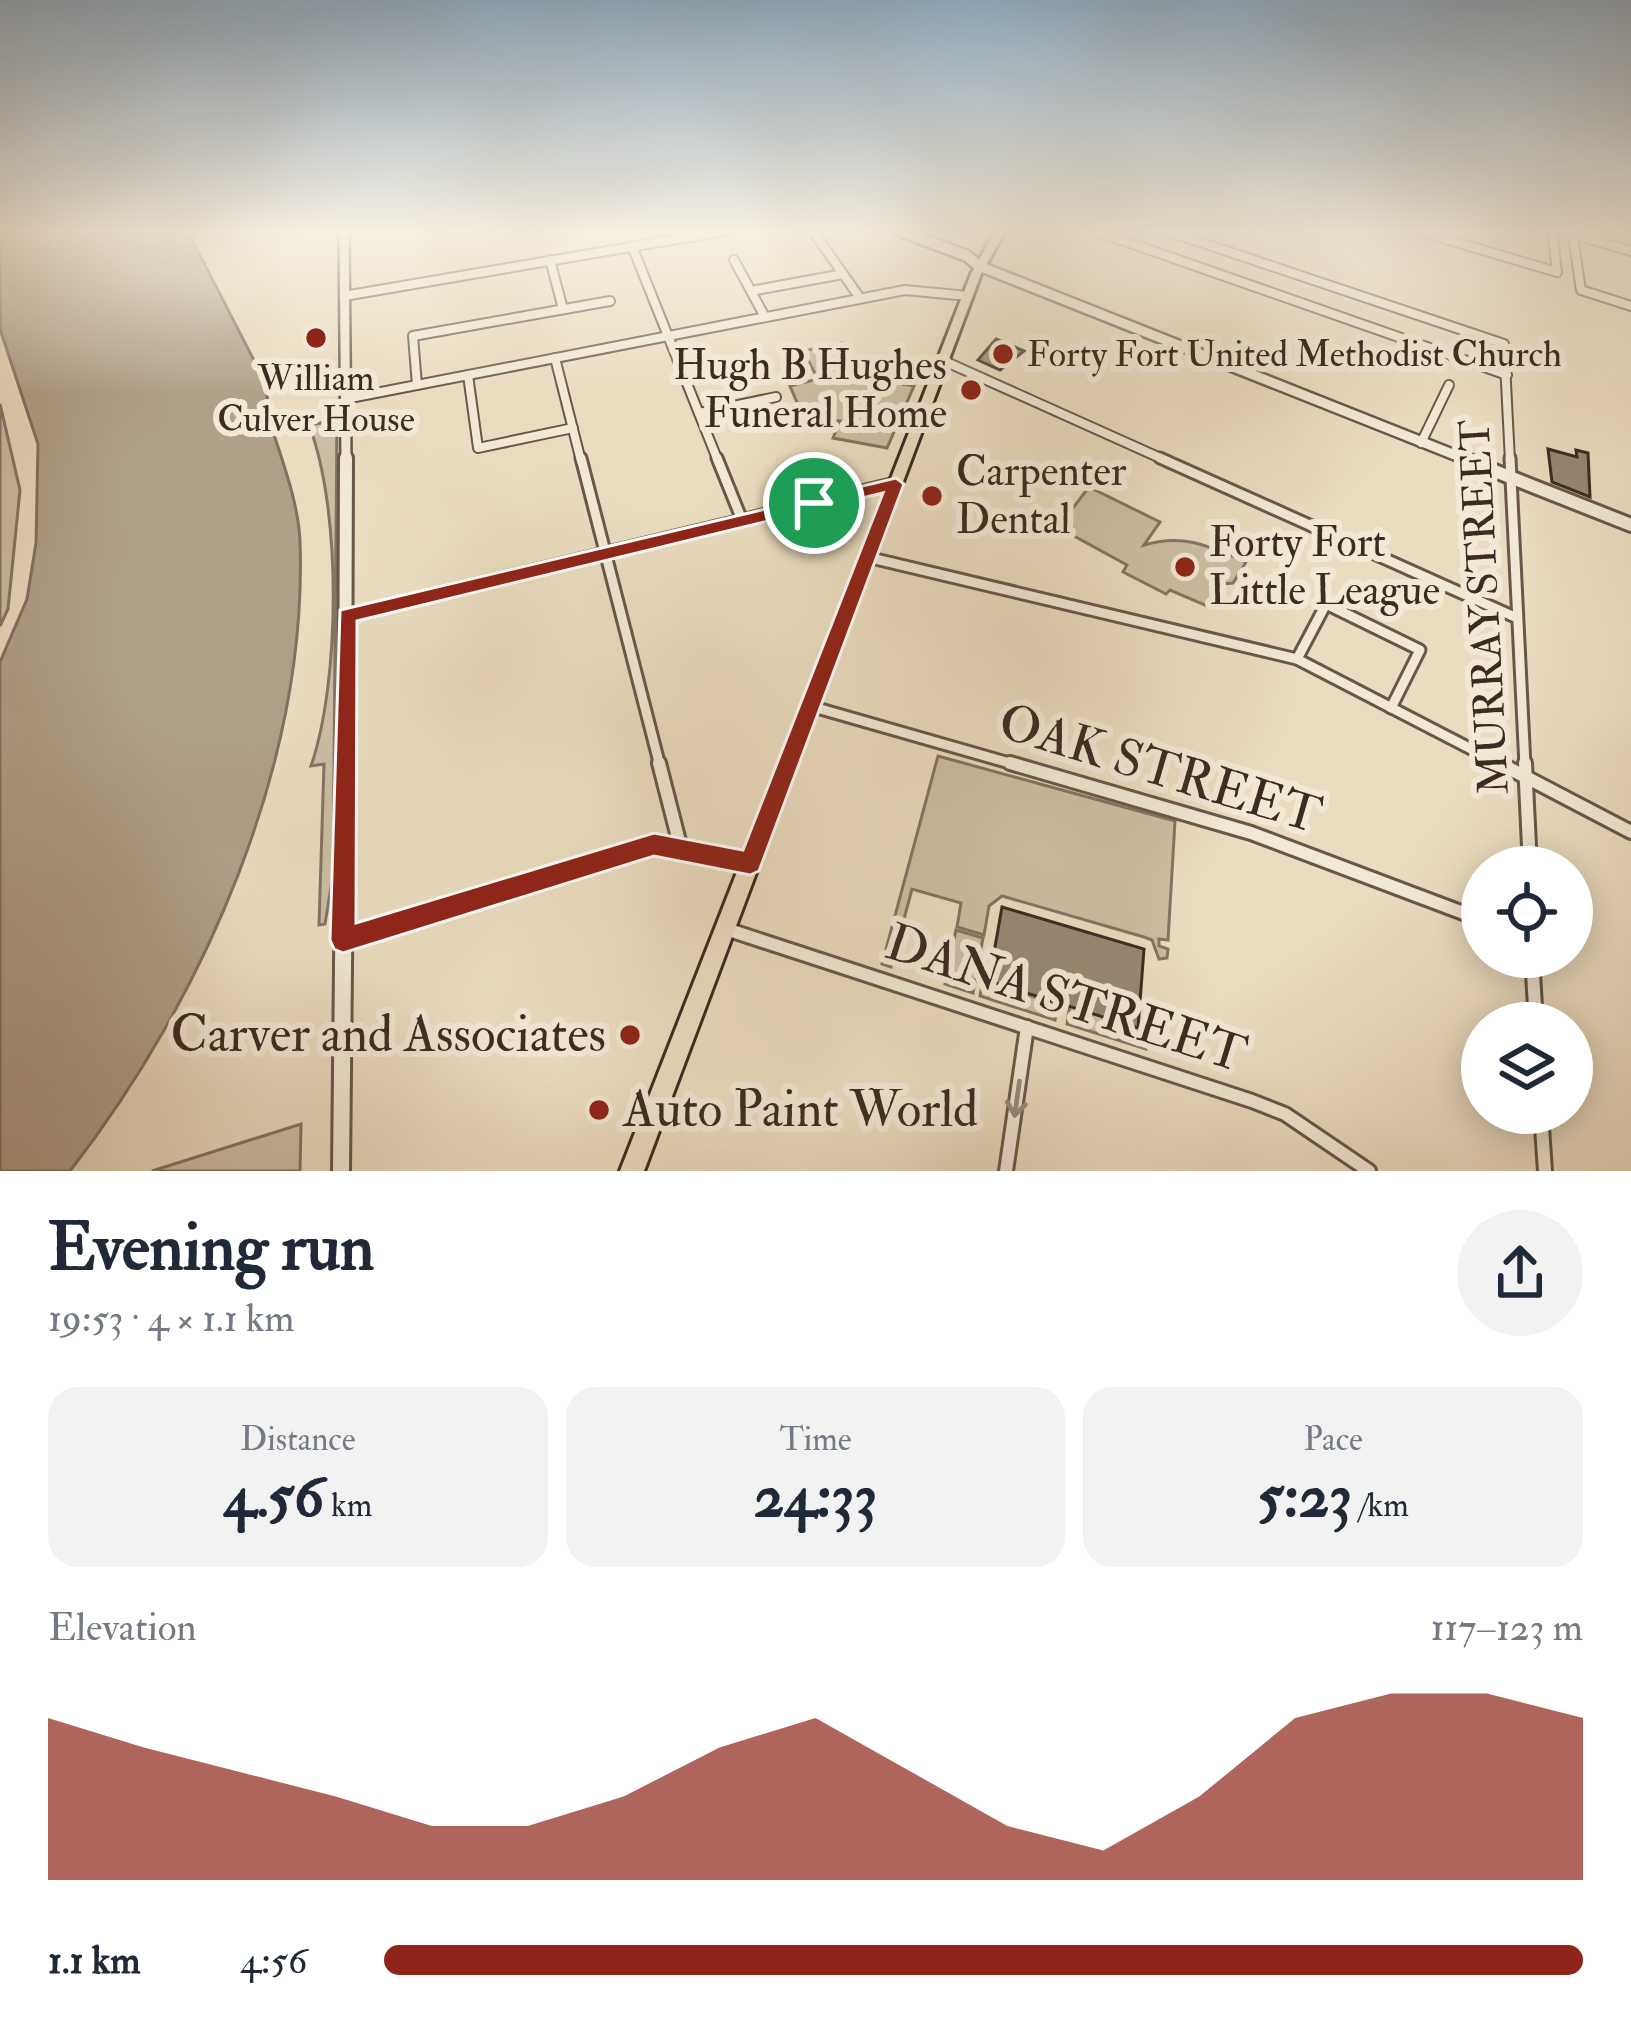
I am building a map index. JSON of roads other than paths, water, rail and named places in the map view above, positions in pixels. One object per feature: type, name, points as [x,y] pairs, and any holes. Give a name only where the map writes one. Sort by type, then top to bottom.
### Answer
[{"type":"main road","points":[[632,1171],[972,285]]},
{"type":"street","points":[[340,1171],[347,615],[344,285]]},
{"type":"street","points":[[344,296],[409,285]]},
{"type":"street","points":[[557,285],[563,309]]},
{"type":"street","points":[[647,285],[742,520]]},
{"type":"street","points":[[748,285],[765,317]]},
{"type":"street","points":[[751,291],[785,285]]},
{"type":"street","points":[[851,285],[860,298]]},
{"type":"street","points":[[1025,285],[1631,525]]},
{"type":"street","points":[[1249,285],[1507,375]]},
{"type":"street","name":"MURRAY STREET","points":[[1327,285],[1504,344],[1529,846]]},
{"type":"street","points":[[1580,285],[1581,290],[1631,305]]},
{"type":"street","points":[[344,399],[905,290],[968,296]]},
{"type":"street","points":[[418,385],[412,336],[610,301]]},
{"type":"street","points":[[555,358],[681,849]]},
{"type":"street","points":[[943,361],[1517,618]]},
{"type":"street","points":[[467,375],[478,448],[573,428]]},
{"type":"street","points":[[1420,443],[1449,385]]},
{"type":"street","points":[[699,413],[776,397]]},
{"type":"street","points":[[347,615],[896,484]]},
{"type":"street","points":[[867,557],[1297,659],[1631,832]]},
{"type":"street","points":[[1297,659],[1326,604],[1420,650],[1391,708]]},
{"type":"street","name":"OAK STREET","points":[[810,706],[1251,832],[1461,912]]},
{"type":"street","points":[[343,940],[650,845],[750,863]]},
{"type":"street","name":"DANA STREET","points":[[725,928],[1285,1114],[1369,1171]]},
{"type":"street","points":[[1006,1171],[1028,1028]]},
{"type":"street","points":[[1542,1134],[1545,1171]]},
{"type":"place","name":"William Culver House","points":[[316,338]]},
{"type":"place","name":"Forty Fort United Methodist Church","points":[[1003,354]]},
{"type":"place","name":"Hugh B Hughes Funeral Home","points":[[971,390]]},
{"type":"place","name":"Carpenter Dental","points":[[932,496]]},
{"type":"place","name":"Forty Fort Little League","points":[[1185,567]]},
{"type":"place","name":"Carver and Associates","points":[[630,1035]]},
{"type":"place","name":"Auto Paint World","points":[[599,1110]]}]
